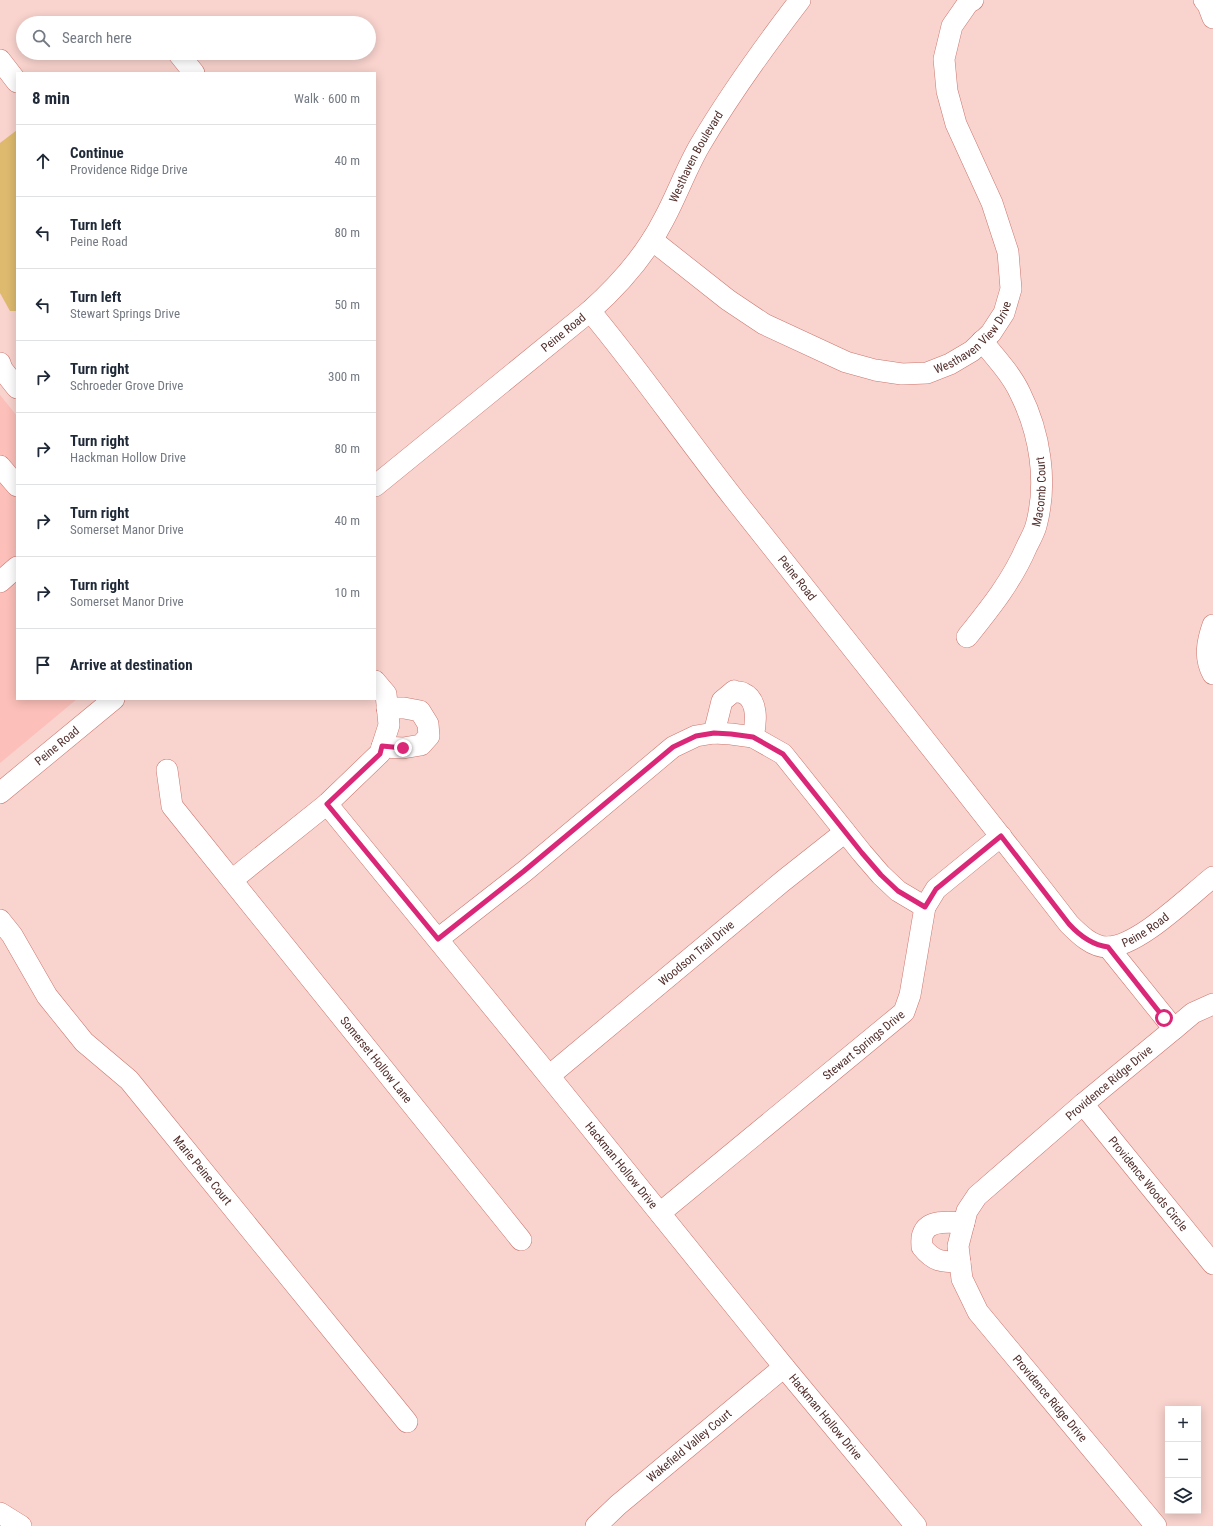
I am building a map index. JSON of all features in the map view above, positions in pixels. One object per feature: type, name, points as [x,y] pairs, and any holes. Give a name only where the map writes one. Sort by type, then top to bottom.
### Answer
[{"type":"street","name":"Westhaven Boulevard","points":[[590,311],[620,282],[644,252],[664,221],[699,148],[717,118],[757,57],[800,0]]},
{"type":"street","name":"Westhaven View Drive","points":[[652,240],[728,300],[764,324],[846,362],[874,370],[902,374],[927,373],[950,364],[972,351],[991,333],[1004,313],[1011,289],[1008,252],[992,203],[956,124],[947,92],[944,59],[952,26],[968,4],[973,0]]},
{"type":"street","points":[[1204,0],[1208,5],[1213,18]]},
{"type":"street","points":[[0,60],[16,81]]},
{"type":"street","name":"Peine Road","points":[[376,485],[590,311],[626,354],[733,497],[1078,934],[1100,946],[1108,947],[1125,943],[1155,925],[1213,877]]},
{"type":"street","name":"Macomb Court","points":[[967,637],[998,598],[1020,563],[1036,527],[1041,493],[1042,461],[1034,428],[1020,393],[1005,369],[982,342]]},
{"type":"street","points":[[0,363],[2,369],[16,387]]},
{"type":"street","points":[[0,466],[16,485]]},
{"type":"street","points":[[0,582],[16,568]]},
{"type":"street","points":[[1213,625],[1207,649],[1208,664],[1213,674]]},
{"type":"street","points":[[232,880],[327,804],[380,754],[389,725],[386,694],[376,682]]},
{"type":"street","points":[[714,733],[722,701],[734,691],[743,692],[750,698],[755,712],[756,725],[753,737]]},
{"type":"street","name":"Peine Road","points":[[0,793],[113,700]]},
{"type":"street","points":[[382,746],[403,748],[421,745],[429,736],[428,724],[420,711],[404,708],[387,708]]},
{"type":"street","points":[[438,939],[530,866],[673,747],[696,736],[714,733],[753,737],[783,754],[862,853],[889,883],[898,891],[925,907]]},
{"type":"street","name":"Somerset Hollow Lane","points":[[167,770],[172,806],[521,1240]]},
{"type":"street","name":"Hackman Hollow Drive","points":[[327,804],[660,1213],[910,1524]]},
{"type":"street","name":"Woodson Trail Drive","points":[[549,1076],[777,886],[845,832]]},
{"type":"street","name":"Stewart Springs Drive","points":[[660,1213],[904,1012],[910,995],[925,907],[936,889],[1001,836]]},
{"type":"street","name":"Marie Peine Court","points":[[0,920],[12,935],[47,996],[84,1042],[129,1080],[407,1422]]},
{"type":"street","points":[[1108,947],[1174,1029]]},
{"type":"street","name":"Providence Ridge Drive","points":[[1156,1526],[978,1312],[962,1279],[958,1246],[967,1211],[977,1196],[1083,1104],[1174,1029],[1193,1014],[1213,1004]]},
{"type":"street","name":"Providence Woods Circle","points":[[1083,1104],[1213,1264]]},
{"type":"street","points":[[960,1262],[937,1260],[928,1255],[922,1247],[923,1233],[931,1224],[949,1222],[964,1223]]},
{"type":"street","name":"Wakefield Valley Court","points":[[596,1526],[618,1505],[784,1367]]},
{"type":"street","points":[[0,1513],[21,1526]]},
{"type":"shaded area","points":[[16,131],[16,311],[10,311],[0,293],[0,143]]},
{"type":"shaded area","points":[[0,395],[16,415],[16,700],[76,700],[0,763]]},
{"type":"route","points":[[403,748],[382,746],[380,754],[327,804],[438,939],[524,871],[673,747],[696,736],[714,733],[731,734],[753,737],[783,754],[881,875],[898,891],[925,907],[936,889],[1001,836],[1069,924],[1078,934],[1089,941],[1100,946],[1108,947],[1164,1018]]}]
